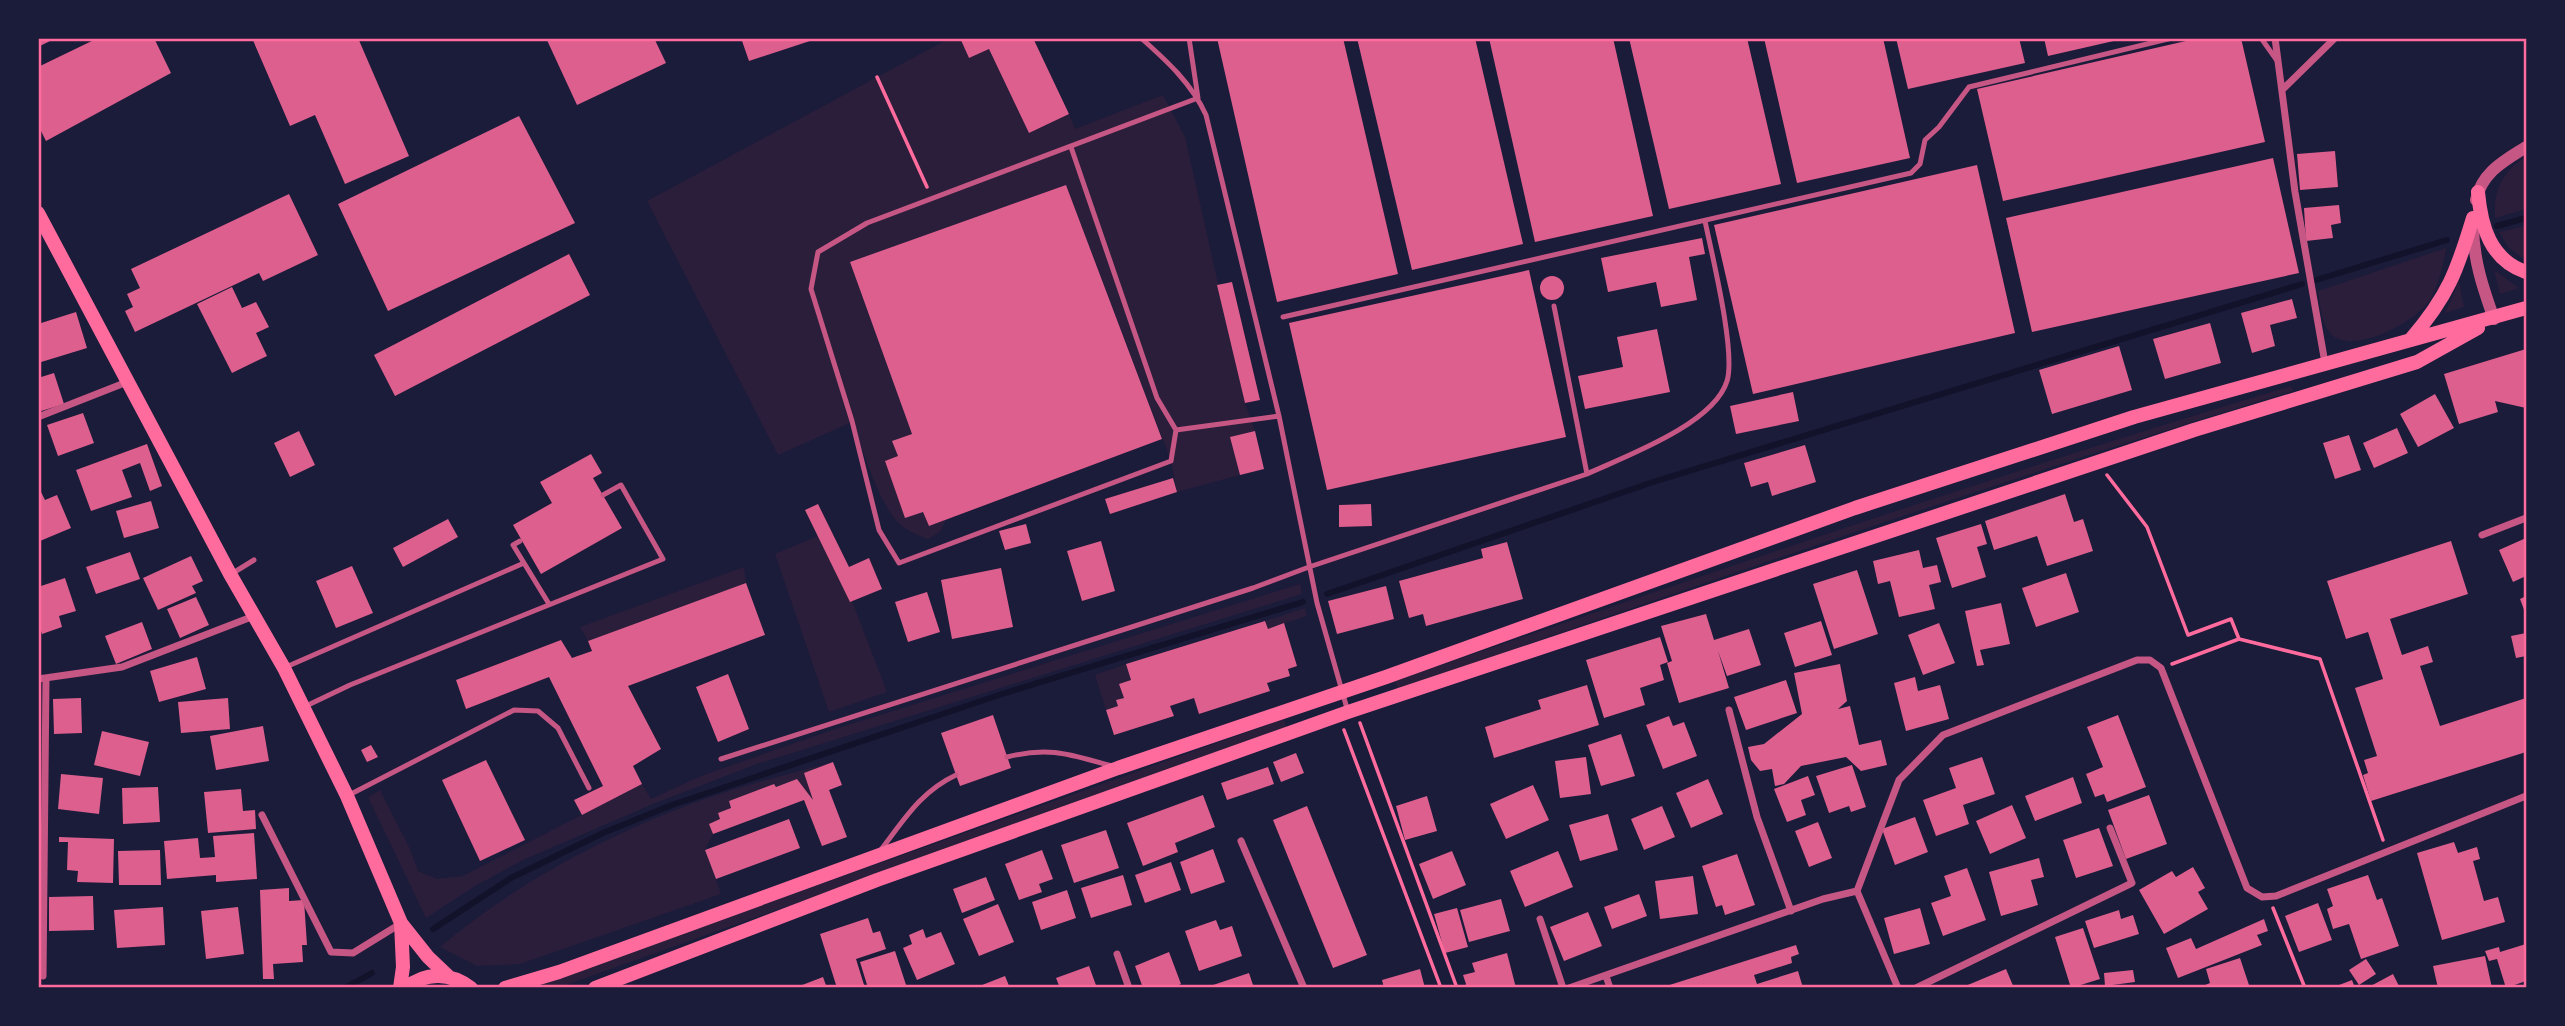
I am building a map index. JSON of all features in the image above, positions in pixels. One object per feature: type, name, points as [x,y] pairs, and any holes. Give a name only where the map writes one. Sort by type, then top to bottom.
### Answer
[{"type":"main road","points":[[2478,192],[2481,218],[2488,241],[2500,255],[2516,268],[2526,272]]},
{"type":"main road","points":[[38,213],[230,574],[284,668],[347,796],[401,923],[428,957],[448,976],[471,988]]},
{"type":"main road","points":[[2412,339],[2434,313],[2448,289],[2473,218]]},
{"type":"main road","points":[[505,988],[559,972],[1118,768],[1342,692],[1855,508],[2134,417],[2526,308]]},
{"type":"main road","points":[[595,988],[877,880],[1348,712],[2194,430],[2417,362],[2494,319]]},
{"type":"main road","points":[[400,988],[401,923]]},
{"type":"main road","points":[[406,988],[422,978],[448,976]]},
{"type":"street","points":[[2275,38],[2299,218],[2326,364]]},
{"type":"street","points":[[2282,90],[2335,38]]},
{"type":"street","points":[[2494,319],[2479,277],[2473,245],[2473,218],[2478,192],[2491,169],[2526,147]]},
{"type":"street","points":[[38,416],[128,382]]},
{"type":"street","points":[[2482,535],[2526,517]]},
{"type":"street","points":[[43,976],[42,678],[122,667],[255,616]]},
{"type":"street","points":[[1898,988],[1857,891],[1899,780],[1944,735],[2137,660],[2150,660],[2161,668],[2247,888],[2254,894],[2269,897],[2526,796]]},
{"type":"street","points":[[1729,710],[1757,817],[1791,911]]},
{"type":"street","points":[[262,815],[331,952],[353,953],[401,923]]},
{"type":"street","points":[[1916,988],[2132,883],[2110,828]]},
{"type":"street","points":[[1241,841],[1304,988]]},
{"type":"street","points":[[1569,988],[1791,911],[1857,891]]},
{"type":"street","points":[[1540,919],[1563,988]]},
{"type":"street","points":[[1117,954],[1129,988]]},
{"type":"street","points":[[1606,976],[1610,988]]},
{"type":"lane","points":[[1141,38],[1164,59],[1198,98]]},
{"type":"lane","points":[[1189,38],[1198,98],[1212,137],[1279,416],[1309,567],[1348,712]]},
{"type":"lane","points":[[1283,317],[1911,173],[1920,164],[1925,140],[1939,127],[1969,87],[2172,38]]},
{"type":"lane","points":[[2261,38],[2278,62]]},
{"type":"lane","points":[[1071,147],[1157,398],[1176,430],[1171,461],[899,563],[879,530],[852,421],[811,289],[818,252],[867,223],[1198,98]]},
{"type":"lane","points":[[721,759],[1253,588],[1587,474],[1686,426],[1716,402],[1728,380],[1724,320],[1705,221]]},
{"type":"lane","points":[[1554,306],[1587,474]]},
{"type":"lane","points":[[1176,430],[1279,416]]},
{"type":"lane","points":[[303,707],[350,685],[663,559],[621,485],[603,495]]},
{"type":"lane","points":[[520,541],[513,545],[549,604]]},
{"type":"lane","points":[[230,574],[254,560]]},
{"type":"lane","points":[[284,668],[524,563]]},
{"type":"lane","points":[[347,796],[514,710],[538,711],[558,728],[589,788]]},
{"type":"lane","points":[[1007,757],[1046,751],[1066,753],[1118,768]]},
{"type":"lane","points":[[875,858],[922,796],[939,783],[956,775]]},
{"type":"path","points":[[877,77],[932,198]]},
{"type":"path","points":[[2097,463],[2147,527],[2188,635],[2231,619],[2239,639]]},
{"type":"path","points":[[2161,668],[2239,639],[2320,659],[2387,851]]},
{"type":"path","points":[[1348,712],[1441,988]]},
{"type":"path","points":[[1348,712],[1457,988]]},
{"type":"path","points":[[2269,897],[2305,988]]},
{"type":"shaded area","points":[[948,39],[960,39],[969,58],[989,49],[1029,133],[1069,114],[1075,129],[1163,95],[1185,137],[1245,403],[1255,431],[1231,438],[1240,475],[1177,492],[1171,461],[1066,185],[850,262],[912,434],[893,441],[898,456],[885,461],[905,517],[923,512],[929,526],[946,520],[940,532],[928,539],[910,531],[895,519],[876,485],[852,422],[778,455],[647,201]]},
{"type":"shaded area","points":[[2526,157],[2526,209],[2495,218],[2496,199],[2501,182],[2511,168]]},
{"type":"shaded area","points":[[2526,226],[2526,261],[2508,247],[2499,232]]},
{"type":"shaded area","points":[[2446,248],[2440,275],[2430,300],[2411,318],[2383,334],[2353,341],[2340,339],[2327,329],[2321,313],[2318,291]]},
{"type":"shaded area","points":[[2494,270],[2519,288],[2500,294]]},
{"type":"shaded area","points":[[2459,281],[2464,307],[2445,313]]},
{"type":"shaded area","points":[[2291,386],[2293,391],[1956,499],[1398,689],[1395,681],[1954,492]]},
{"type":"shaded area","points":[[818,536],[854,606],[887,692],[829,712],[775,554]]},
{"type":"shaded area","points":[[744,567],[746,583],[588,641],[580,627]]},
{"type":"shaded area","points":[[1300,584],[1302,594],[757,764],[653,804],[523,860],[475,886],[426,918],[368,797],[380,790],[410,849],[418,871],[437,879],[463,876],[642,784],[651,799],[701,776],[835,729]]},
{"type":"shaded area","points":[[1305,608],[1307,616],[1268,629],[1265,621]]},
{"type":"shaded area","points":[[1126,664],[1131,680],[1119,684],[1124,698],[1116,700],[1118,706],[1106,710],[1095,675]]},
{"type":"shaded area","points":[[1284,719],[1287,729],[560,987],[533,987]]},
{"type":"shaded area","points":[[833,762],[804,773],[813,800],[797,779],[776,787],[774,784],[729,801],[731,808],[718,813],[720,819],[710,824],[713,834],[705,850],[721,894],[520,964],[477,966],[440,947],[499,902],[596,845],[664,814],[716,795]]},
{"type":"building","points":[[38,38],[56,38],[38,47]]},
{"type":"building","points":[[98,38],[154,38],[171,73],[46,141],[38,125],[38,67]]},
{"type":"building","points":[[252,38],[358,38],[409,156],[345,184],[315,115],[290,126]]},
{"type":"building","points":[[546,38],[654,38],[666,63],[577,105]]},
{"type":"building","points":[[741,38],[816,38],[816,39],[749,61]]},
{"type":"building","points":[[960,38],[1033,38],[1069,114],[1029,133],[989,49],[969,58]]},
{"type":"building","points":[[1217,38],[1343,38],[1398,274],[1277,302]]},
{"type":"building","points":[[1357,38],[1475,38],[1523,244],[1412,270]]},
{"type":"building","points":[[1489,38],[1613,38],[1653,216],[1535,242]]},
{"type":"building","points":[[1629,38],[1747,38],[1781,184],[1669,209]]},
{"type":"building","points":[[1764,38],[1883,38],[1910,158],[1797,183]]},
{"type":"building","points":[[1896,38],[2019,38],[2025,63],[1908,89]]},
{"type":"building","points":[[2044,38],[2118,38],[2118,40],[2048,56]]},
{"type":"building","points":[[2199,38],[2241,38],[2265,142],[2003,201],[1977,89]]},
{"type":"building","points":[[519,116],[575,223],[388,311],[338,204]]},
{"type":"building","points":[[2335,151],[2338,187],[2300,190],[2297,154]]},
{"type":"building","points":[[2273,158],[2299,273],[2032,332],[2006,218]]},
{"type":"building","points":[[1977,165],[2015,333],[1753,394],[1714,225]]},
{"type":"building","points":[[1066,185],[1162,439],[929,526],[923,512],[905,518],[885,461],[898,456],[892,441],[912,434],[850,262]]},
{"type":"building","points":[[289,194],[318,255],[263,281],[259,273],[135,332],[125,311],[133,307],[127,294],[140,288],[131,269]]},
{"type":"building","points":[[2339,205],[2341,223],[2331,225],[2333,238],[2306,241],[2304,208]]},
{"type":"building","points":[[1702,238],[1705,254],[1689,257],[1697,300],[1661,307],[1656,282],[1608,292],[1601,258]]},
{"type":"building","points":[[569,254],[590,295],[395,396],[374,355]]},
{"type":"building","points":[[1529,270],[1566,437],[1327,490],[1289,323]]},
{"type":"building","points":[[1552,276],[1563,283],[1564,288],[1557,299],[1552,300],[1541,293],[1540,288],[1547,277]]},
{"type":"building","points":[[1232,282],[1260,400],[1245,403],[1217,285]]},
{"type":"building","points":[[232,287],[242,308],[256,302],[269,327],[256,333],[267,356],[232,373],[197,304]]},
{"type":"building","points":[[2292,299],[2297,318],[2270,325],[2275,346],[2252,353],[2241,313]]},
{"type":"building","points":[[76,312],[87,348],[38,363],[38,324]]},
{"type":"building","points":[[2210,323],[2221,363],[2165,379],[2153,339]]},
{"type":"building","points":[[1657,329],[1670,392],[1585,409],[1578,376],[1623,367],[1617,337]]},
{"type":"building","points":[[2119,346],[2132,390],[2052,414],[2039,370]]},
{"type":"building","points":[[2526,349],[2526,408],[2495,401],[2498,412],[2459,424],[2444,374]]},
{"type":"building","points":[[54,373],[64,404],[38,412],[38,378]]},
{"type":"building","points":[[1793,392],[1799,421],[1736,434],[1730,406]]},
{"type":"building","points":[[2435,394],[2454,428],[2418,447],[2400,414]]},
{"type":"building","points":[[83,413],[94,443],[58,456],[47,425]]},
{"type":"building","points":[[2397,428],[2408,453],[2374,468],[2363,443]]},
{"type":"building","points":[[299,431],[315,465],[290,477],[274,443]]},
{"type":"building","points":[[1255,431],[1264,469],[1240,475],[1230,437]]},
{"type":"building","points":[[2349,435],[2361,470],[2335,479],[2323,443]]},
{"type":"building","points":[[147,444],[162,486],[150,491],[140,463],[122,470],[132,497],[91,511],[76,470]]},
{"type":"building","points":[[1805,445],[1816,482],[1772,496],[1768,482],[1751,487],[1744,463]]},
{"type":"building","points":[[591,454],[602,473],[593,478],[622,528],[541,574],[513,525],[552,503],[540,482]]},
{"type":"building","points":[[1173,478],[1177,492],[1110,514],[1105,499]]},
{"type":"building","points":[[41,492],[45,500],[57,495],[71,528],[40,541],[38,493]]},
{"type":"building","points":[[2065,494],[2074,522],[2083,519],[2093,551],[2047,566],[2037,536],[1994,550],[1985,521]]},
{"type":"building","points":[[151,501],[159,528],[124,538],[116,511]]},
{"type":"building","points":[[818,504],[849,567],[869,558],[882,589],[850,602],[805,510]]},
{"type":"building","points":[[1371,504],[1372,526],[1339,527],[1339,505]]},
{"type":"building","points":[[448,519],[458,537],[403,567],[393,548]]},
{"type":"building","points":[[1026,524],[1031,543],[1005,550],[999,531]]},
{"type":"building","points":[[1981,524],[1987,544],[1977,547],[1986,577],[1952,588],[1936,538]]},
{"type":"building","points":[[2526,538],[2526,576],[2513,582],[2499,550]]},
{"type":"building","points":[[1101,541],[1115,591],[1082,601],[1067,551]]},
{"type":"building","points":[[2451,541],[2468,594],[2390,619],[2402,655],[2428,646],[2433,662],[2420,666],[2440,726],[2526,698],[2526,752],[2371,801],[2363,775],[2368,773],[2364,760],[2377,756],[2355,688],[2383,679],[2368,632],[2346,639],[2327,581]]},
{"type":"building","points":[[1507,542],[1523,599],[1426,626],[1423,614],[1409,618],[1399,581],[1483,558],[1481,549]]},
{"type":"building","points":[[1919,550],[1923,568],[1937,565],[1941,582],[1929,585],[1935,609],[1899,617],[1890,581],[1878,584],[1873,561]]},
{"type":"building","points":[[130,552],[140,579],[96,594],[86,567]]},
{"type":"building","points":[[191,556],[203,581],[192,586],[196,593],[158,610],[143,578]]},
{"type":"building","points":[[352,566],[373,613],[336,628],[316,581]]},
{"type":"building","points":[[1001,568],[1013,627],[952,639],[941,580]]},
{"type":"building","points":[[1857,570],[1878,634],[1834,649],[1813,584]]},
{"type":"building","points":[[2066,573],[2079,612],[2036,627],[2022,588]]},
{"type":"building","points":[[65,578],[76,611],[59,616],[62,627],[42,634],[38,622],[38,587]]},
{"type":"building","points":[[746,583],[765,635],[628,686],[661,749],[633,766],[642,784],[582,815],[574,800],[603,786],[549,677],[466,709],[456,680],[561,640],[572,658],[592,651],[588,641]]},
{"type":"building","points":[[1386,586],[1394,619],[1337,634],[1328,601]]},
{"type":"building","points":[[927,592],[940,632],[908,642],[895,602]]},
{"type":"building","points":[[2526,596],[2526,615],[2520,599]]},
{"type":"building","points":[[196,597],[209,625],[180,638],[167,609]]},
{"type":"building","points":[[2001,603],[2010,644],[1980,650],[1984,665],[1977,666],[1965,611]]},
{"type":"building","points":[[1706,614],[1714,640],[1749,629],[1761,665],[1727,676],[1718,651],[1729,688],[1679,703],[1667,663],[1672,661],[1661,626]]},
{"type":"building","points":[[1265,621],[1268,629],[1284,623],[1297,666],[1288,669],[1290,676],[1267,683],[1270,691],[1199,714],[1194,698],[1170,706],[1174,716],[1114,735],[1106,710],[1118,706],[1116,700],[1124,698],[1119,684],[1131,680],[1126,664]]},
{"type":"building","points":[[1821,621],[1832,655],[1795,667],[1784,633]]},
{"type":"building","points":[[142,622],[152,649],[116,664],[105,636]]},
{"type":"building","points":[[1939,623],[1955,663],[1923,675],[1908,635]]},
{"type":"building","points":[[2526,633],[2526,656],[2516,658],[2511,636]]},
{"type":"building","points":[[1660,637],[1668,662],[1660,665],[1664,680],[1640,688],[1645,705],[1604,718],[1586,660]]},
{"type":"building","points":[[197,657],[206,689],[159,702],[150,671]]},
{"type":"building","points":[[1840,664],[1847,701],[1838,709],[1850,706],[1859,745],[1881,740],[1887,765],[1861,771],[1846,757],[1801,766],[1784,784],[1775,786],[1772,769],[1760,771],[1751,760],[1748,747],[1764,744],[1802,714],[1794,673]]},
{"type":"building","points":[[728,674],[749,729],[718,742],[696,687]]},
{"type":"building","points":[[1915,677],[1918,691],[1940,685],[1949,719],[1906,731],[1894,683]]},
{"type":"building","points":[[1786,680],[1797,713],[1746,730],[1734,697]]},
{"type":"building","points":[[1587,685],[1599,725],[1494,758],[1485,727],[1541,709],[1538,700]]},
{"type":"building","points":[[81,698],[82,733],[54,734],[53,699]]},
{"type":"building","points":[[228,698],[230,729],[181,733],[178,702]]},
{"type":"building","points":[[993,715],[1011,768],[960,786],[941,733]]},
{"type":"building","points":[[2118,715],[2146,787],[2107,802],[2104,794],[2095,797],[2086,774],[2103,767],[2087,727]]},
{"type":"building","points":[[1669,716],[1673,726],[1684,722],[1697,756],[1663,769],[1646,725]]},
{"type":"building","points":[[263,726],[269,761],[216,770],[210,736]]},
{"type":"building","points":[[102,731],[149,742],[140,776],[94,765]]},
{"type":"building","points":[[1621,734],[1635,776],[1601,786],[1588,745]]},
{"type":"building","points":[[371,745],[378,757],[367,762],[361,750]]},
{"type":"building","points":[[1296,753],[1304,773],[1281,782],[1273,762]]},
{"type":"building","points":[[1586,757],[1591,794],[1560,798],[1555,761]]},
{"type":"building","points":[[1982,757],[1995,794],[1963,805],[1969,824],[1936,836],[1923,800],[1956,788],[1949,768]]},
{"type":"building","points":[[486,760],[525,840],[480,861],[442,780]]},
{"type":"building","points":[[833,762],[842,785],[829,790],[847,837],[822,846],[804,800],[713,834],[709,824],[720,819],[718,813],[731,808],[729,801],[774,784],[776,787],[797,779],[813,800],[804,773]]},
{"type":"building","points":[[1852,765],[1866,807],[1851,812],[1849,806],[1829,813],[1816,776]]},
{"type":"building","points":[[1268,767],[1274,784],[1227,800],[1221,783]]},
{"type":"building","points":[[61,774],[103,778],[99,814],[58,809]]},
{"type":"building","points":[[1808,776],[1815,795],[1801,800],[1806,815],[1787,822],[1774,789]]},
{"type":"building","points":[[2073,777],[2082,803],[2035,821],[2025,796]]},
{"type":"building","points":[[1708,779],[1723,814],[1691,828],[1676,793]]},
{"type":"building","points":[[1533,785],[1549,820],[1506,839],[1490,804]]},
{"type":"building","points":[[158,787],[160,822],[123,824],[122,788]]},
{"type":"building","points":[[241,789],[243,811],[255,810],[256,829],[208,833],[204,792]]},
{"type":"building","points":[[1203,795],[1215,827],[1175,843],[1178,852],[1143,866],[1127,823]]},
{"type":"building","points":[[2149,795],[2167,844],[2126,859],[2108,810]]},
{"type":"building","points":[[1427,796],[1437,831],[1405,840],[1396,806]]},
{"type":"building","points":[[2012,805],[2026,838],[1990,854],[1976,821]]},
{"type":"building","points":[[1307,806],[1367,955],[1333,968],[1273,820]]},
{"type":"building","points":[[1662,806],[1675,837],[1644,850],[1631,819]]},
{"type":"building","points":[[1608,814],[1618,850],[1580,861],[1569,825]]},
{"type":"building","points":[[1915,817],[1928,852],[1895,865],[1882,829]]},
{"type":"building","points":[[789,819],[800,848],[716,879],[705,850]]},
{"type":"building","points":[[1818,822],[1832,858],[1809,867],[1795,831]]},
{"type":"building","points":[[2099,828],[2113,866],[2076,878],[2063,840]]},
{"type":"building","points":[[1106,830],[1119,868],[1074,883],[1061,845]]},
{"type":"building","points":[[254,833],[257,879],[216,882],[216,875],[167,879],[164,841],[198,838],[200,858],[215,857],[213,836]]},
{"type":"building","points":[[59,837],[114,839],[113,883],[77,882],[78,871],[67,870],[68,842],[59,842]]},
{"type":"building","points":[[2454,842],[2458,853],[2477,847],[2480,859],[2473,861],[2484,901],[2498,897],[2505,922],[2442,940],[2417,853]]},
{"type":"building","points":[[1213,849],[1225,882],[1191,894],[1180,862]]},
{"type":"building","points":[[160,850],[161,885],[119,885],[118,851]]},
{"type":"building","points":[[1042,850],[1053,879],[1039,884],[1042,892],[1019,900],[1005,864]]},
{"type":"building","points":[[1452,851],[1466,885],[1433,899],[1419,864]]},
{"type":"building","points":[[1558,851],[1573,887],[1525,907],[1510,871]]},
{"type":"building","points":[[1737,854],[1755,905],[1725,915],[1722,905],[1716,907],[1702,866]]},
{"type":"building","points":[[2039,858],[2044,877],[2031,880],[2038,905],[2001,916],[1989,872]]},
{"type":"building","points":[[1171,862],[1181,890],[1145,903],[1135,875]]},
{"type":"building","points":[[2193,867],[2205,888],[2198,892],[2208,909],[2164,934],[2139,890],[2172,871],[2176,877]]},
{"type":"building","points":[[1967,868],[1986,920],[1943,936],[1931,903],[1951,896],[1944,876]]},
{"type":"building","points":[[1123,875],[1132,905],[1091,918],[1081,888]]},
{"type":"building","points":[[2368,875],[2377,900],[2382,898],[2399,946],[2361,959],[2349,924],[2333,929],[2327,909],[2333,906],[2327,889]]},
{"type":"building","points":[[1693,876],[1698,914],[1660,919],[1655,881]]},
{"type":"building","points":[[986,877],[995,900],[962,913],[953,889]]},
{"type":"building","points":[[289,888],[289,901],[304,900],[307,945],[302,945],[303,962],[273,964],[274,979],[263,979],[260,890]]},
{"type":"building","points":[[1067,890],[1076,918],[1041,930],[1032,902]]},
{"type":"building","points":[[1639,894],[1647,916],[1612,929],[1604,907]]},
{"type":"building","points":[[93,896],[94,930],[49,931],[49,897]]},
{"type":"building","points":[[1501,899],[1510,931],[1469,942],[1460,910]]},
{"type":"building","points":[[2318,903],[2332,940],[2299,952],[2285,916]]},
{"type":"building","points":[[998,904],[1014,942],[979,956],[963,919]]},
{"type":"building","points":[[163,907],[165,945],[117,948],[114,910]]},
{"type":"building","points":[[238,907],[244,954],[206,959],[201,911]]},
{"type":"building","points":[[1457,908],[1468,947],[1445,953],[1434,914]]},
{"type":"building","points":[[1920,908],[1930,944],[1894,954],[1884,918]]},
{"type":"building","points":[[2119,910],[2121,919],[2133,915],[2139,934],[2094,948],[2085,921]]},
{"type":"building","points":[[1588,912],[1602,946],[1564,961],[1550,927]]},
{"type":"building","points":[[868,918],[873,933],[880,931],[886,949],[856,959],[865,988],[837,988],[820,934]]},
{"type":"building","points":[[2264,919],[2268,931],[2257,935],[2262,945],[2178,978],[2166,948],[2191,938],[2196,949]]},
{"type":"building","points":[[1216,920],[1220,930],[1232,926],[1242,956],[1199,971],[1185,931]]},
{"type":"building","points":[[2083,928],[2100,979],[2071,988],[2055,937]]},
{"type":"building","points":[[923,929],[926,938],[941,932],[955,964],[917,980],[903,948],[912,944],[909,935]]},
{"type":"building","points":[[2526,944],[2526,981],[2506,988],[2497,959],[2489,961],[2485,951],[2499,947],[2500,952]]},
{"type":"building","points":[[1796,945],[1799,954],[1791,957],[1792,963],[1754,975],[1757,984],[1798,971],[1803,988],[1660,988]]},
{"type":"building","points":[[895,951],[907,988],[868,988],[860,962]]},
{"type":"building","points":[[1169,952],[1181,984],[1173,988],[1143,988],[1135,966]]},
{"type":"building","points":[[1507,953],[1516,988],[1464,988],[1466,984],[1463,975],[1475,972],[1472,963]]},
{"type":"building","points":[[2485,956],[2492,988],[2438,988],[2433,966]]},
{"type":"building","points":[[2240,958],[2250,988],[2198,988],[2210,983],[2206,969]]},
{"type":"building","points":[[2366,959],[2376,974],[2359,985],[2349,970]]},
{"type":"building","points":[[1089,966],[1097,988],[1060,988],[1056,978]]},
{"type":"building","points":[[1420,969],[1425,988],[1384,988],[1382,980]]},
{"type":"building","points":[[2006,969],[2014,988],[1963,988],[1963,987]]},
{"type":"building","points":[[2133,970],[2135,982],[2105,986],[2104,973]]},
{"type":"building","points":[[1249,973],[1254,988],[1207,988],[1207,987]]},
{"type":"building","points":[[2393,974],[2400,988],[2367,988]]},
{"type":"building","points":[[1005,976],[1010,988],[977,988],[977,987]]},
{"type":"building","points":[[823,977],[827,988],[797,988],[797,987]]},
{"type":"building","points":[[2352,980],[2355,988],[2334,988],[2334,987]]},
{"type":"waterway","points":[[2497,226],[2526,218]]},
{"type":"waterway","points":[[2316,280],[2447,240]]},
{"type":"waterway","points":[[1327,594],[1653,482],[2302,284]]},
{"type":"waterway","points":[[433,929],[511,878],[603,833],[672,805],[1002,694],[1303,602]]},
{"type":"waterway","points":[[345,988],[372,973]]}]
